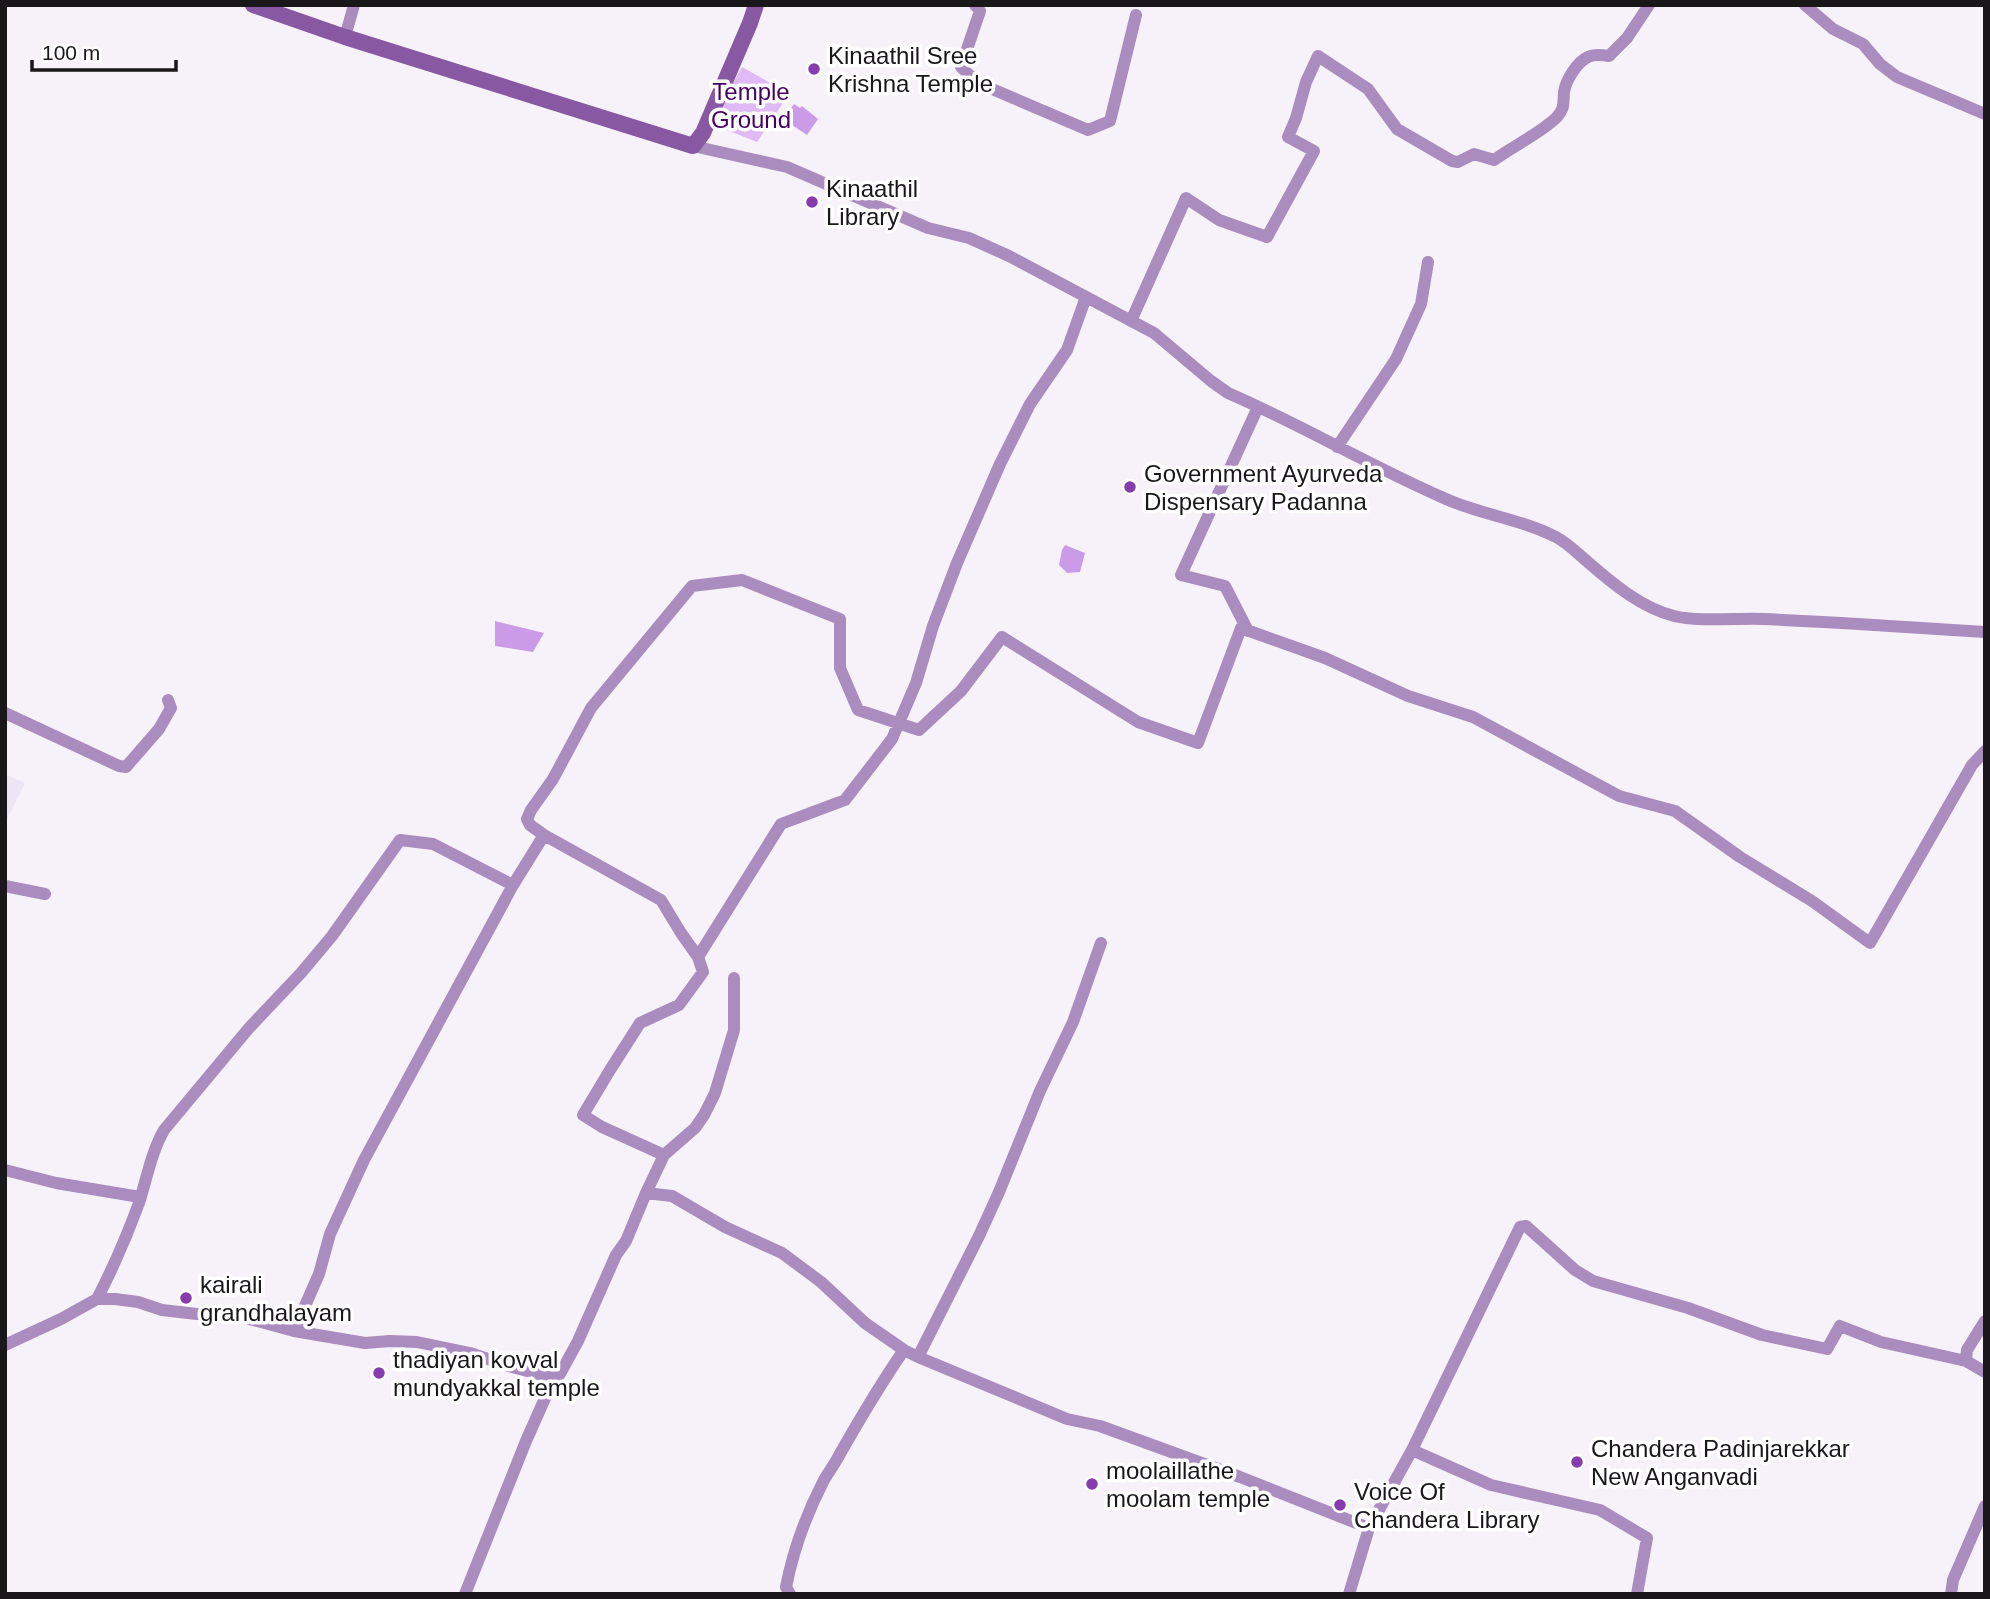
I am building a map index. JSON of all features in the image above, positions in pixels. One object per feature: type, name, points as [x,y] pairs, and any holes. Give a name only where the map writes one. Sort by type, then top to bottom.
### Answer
[{"type":"main road","points":[[253,5],[345,37],[693,146],[703,133],[756,5]]},
{"type":"street","points":[[345,37],[354,5]]},
{"type":"street","points":[[975,5],[980,11],[961,67],[978,83],[1088,130],[1110,121],[1136,15]]},
{"type":"street","points":[[1131,321],[1186,198],[1219,220],[1267,237],[1314,151],[1287,137],[1296,118],[1306,82],[1318,57],[1368,89],[1397,129],[1452,161],[1458,162],[1474,154],[1494,160],[1541,130],[1556,117],[1564,106],[1564,89],[1580,62],[1590,55],[1609,56],[1628,38],[1648,5]]},
{"type":"street","points":[[1805,5],[1833,29],[1863,44],[1880,64],[1897,77],[1985,114]]},
{"type":"street","points":[[693,146],[787,167],[928,228],[969,238],[1009,256],[1154,333],[1228,393],[1452,502],[1531,526],[1556,537],[1569,544],[1610,582],[1673,616],[1985,632]]},
{"type":"street","points":[[1338,447],[1396,359],[1421,304],[1428,262]]},
{"type":"street","points":[[698,957],[781,824],[845,800],[892,739],[916,683],[952,576],[1000,464],[1030,404],[1067,350],[1086,297]]},
{"type":"street","points":[[1248,631],[1226,586],[1181,575],[1258,407]]},
{"type":"street","points":[[664,1155],[602,1127],[583,1115],[640,1023],[679,1005],[703,972],[698,957],[661,900],[544,835],[530,825],[527,819],[553,779],[591,708],[692,586],[742,580],[840,619],[839,668],[858,710],[919,730],[961,691],[1002,637],[1138,722],[1198,743],[1241,628],[1325,658],[1408,696],[1473,718],[1619,796],[1675,811],[1740,857],[1812,901],[1870,943],[1972,765],[1985,751]]},
{"type":"street","points":[[5,713],[126,767],[159,729],[171,708],[168,700]]},
{"type":"street","points":[[294,1331],[319,1274],[330,1234],[364,1160],[513,885],[544,835]]},
{"type":"street","points":[[97,1299],[119,1255],[149,1163],[164,1130],[249,1028],[301,974],[332,936],[400,840],[433,844],[513,885]]},
{"type":"street","points":[[5,886],[45,894]]},
{"type":"street","points":[[918,1357],[999,1192],[1040,1091],[1073,1022],[1101,943]]},
{"type":"street","points":[[466,1594],[526,1441],[554,1378],[560,1374],[587,1324],[616,1255],[626,1241],[664,1155],[695,1128],[715,1093],[734,1030],[734,978]]},
{"type":"street","points":[[5,1170],[56,1183],[140,1197]]},
{"type":"street","points":[[646,1193],[672,1196],[725,1227],[782,1253],[821,1282],[865,1324],[918,1357],[1067,1419],[1100,1426],[1240,1476],[1369,1528]]},
{"type":"street","points":[[1349,1594],[1369,1528],[1412,1450],[1520,1227],[1526,1226],[1575,1270],[1593,1281],[1688,1308],[1762,1335],[1827,1349],[1840,1326],[1881,1342],[1966,1361],[1985,1372]]},
{"type":"street","points":[[5,1345],[97,1299],[138,1302],[162,1310],[235,1315],[294,1331],[365,1343],[418,1342],[470,1353],[554,1378]]},
{"type":"street","points":[[1966,1361],[1967,1350],[1985,1321]]},
{"type":"street","points":[[790,1594],[786,1587],[789,1574],[813,1504],[862,1415],[904,1350]]},
{"type":"street","points":[[1412,1450],[1491,1485],[1600,1510],[1647,1538],[1637,1594]]},
{"type":"street","points":[[1951,1594],[1953,1580],[1985,1506]]},
{"type":"shaded area","points":[[794,104],[800,108],[802,106],[818,119],[807,135],[783,119]]},
{"type":"shaded area","points":[[1065,545],[1085,553],[1080,572],[1067,573],[1059,565]]},
{"type":"shaded area","points":[[495,621],[544,633],[533,652],[495,646]]},
{"type":"shaded area","points":[[5,774],[25,783],[5,823]]},
{"type":"green space","name":"Temple Ground","points":[[742,67],[767,81],[787,97],[757,142],[714,125],[726,95]]},
{"type":"place","name":"Kinaathil Sree Krishna Temple","points":[[814,69]]},
{"type":"place","name":"Kinaathil Library","points":[[812,202]]},
{"type":"place","name":"Government Ayurveda Dispensary Padanna","points":[[1130,487]]},
{"type":"place","name":"kairali grandhalayam","points":[[186,1298]]},
{"type":"place","name":"thadiyan kovval mundyakkal temple","points":[[379,1373]]},
{"type":"place","name":"Chandera Padinjarekkar New Anganvadi","points":[[1577,1462]]},
{"type":"place","name":"moolaillathe moolam temple","points":[[1092,1484]]},
{"type":"place","name":"Voice Of Chandera Library","points":[[1340,1505]]}]
